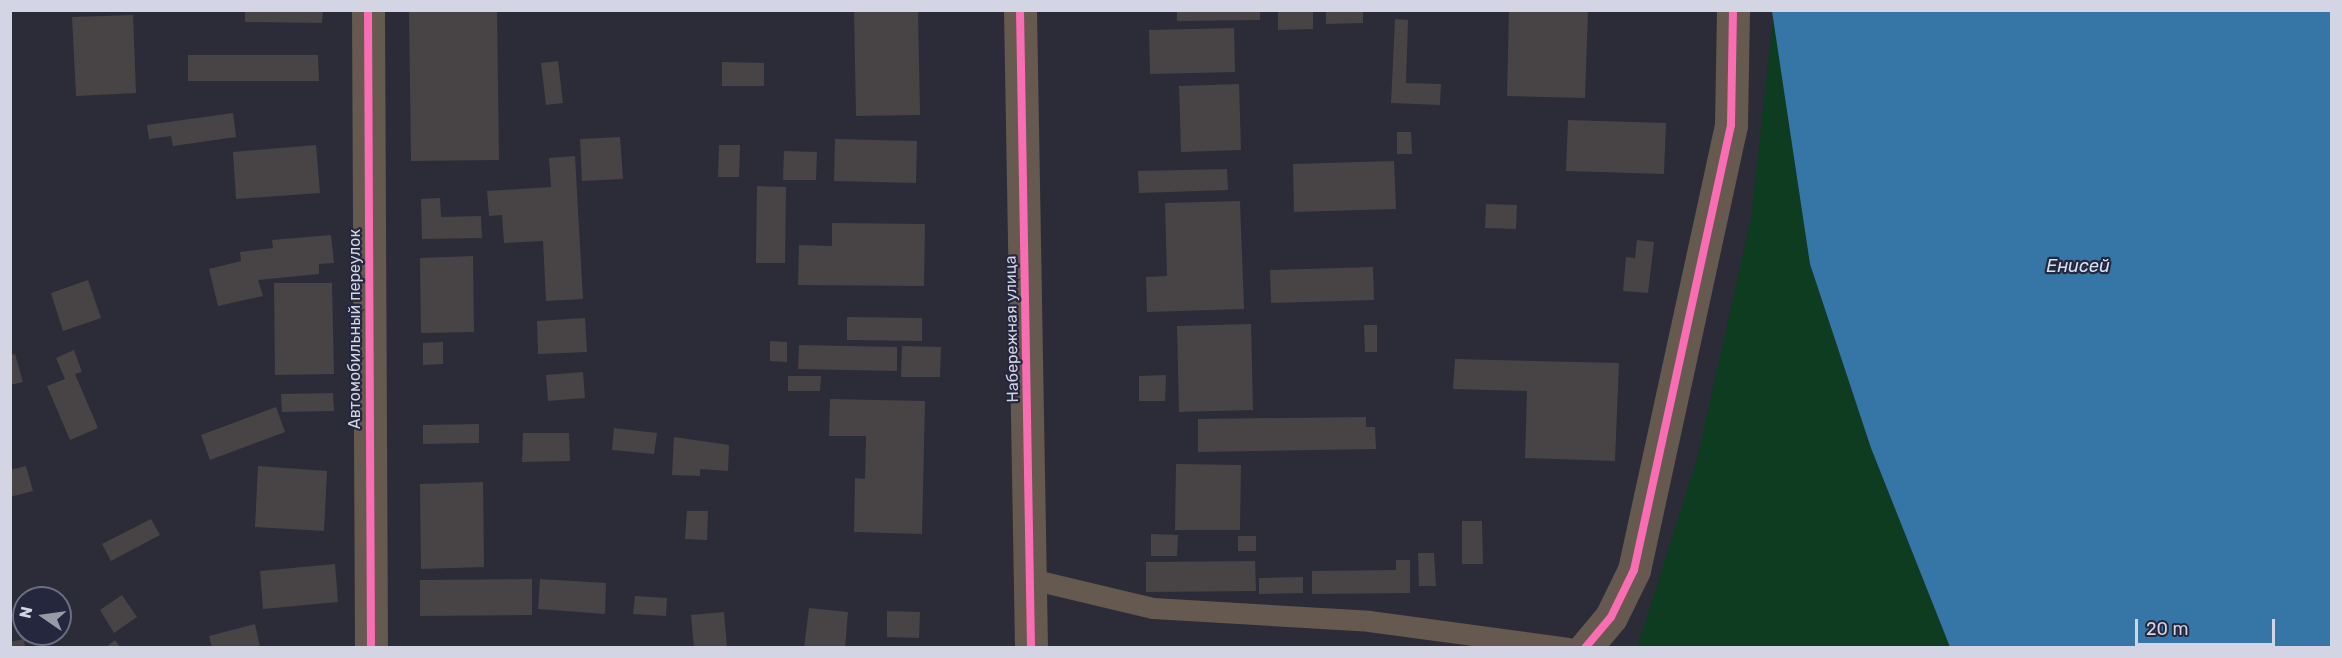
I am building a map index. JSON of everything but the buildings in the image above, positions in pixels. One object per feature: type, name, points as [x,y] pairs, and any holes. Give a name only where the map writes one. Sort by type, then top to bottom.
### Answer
[{"type":"street","name":"Автомобильный переулок","points":[[368,10],[372,648]]},
{"type":"street","name":"Набережная улица","points":[[1020,10],[1031,648]]},
{"type":"street","points":[[1585,648],[1611,617],[1634,570],[1731,125],[1733,10]]},
{"type":"lane","points":[[1031,579],[1153,608],[1369,621],[1568,648]]},
{"type":"green space","points":[[1773,17],[1810,264],[1871,448],[1950,647],[1637,648],[1697,459],[1751,218]]},
{"type":"water","name":"Енисей","points":[[1772,11],[2331,11],[2331,647],[1950,647],[1871,448],[1810,264]]},
{"type":"cycle path","points":[[368,10],[371,648]]},
{"type":"cycle path","points":[[1020,10],[1031,648]]},
{"type":"cycle path","points":[[1585,648],[1611,617],[1634,570],[1731,125],[1733,10]]}]
